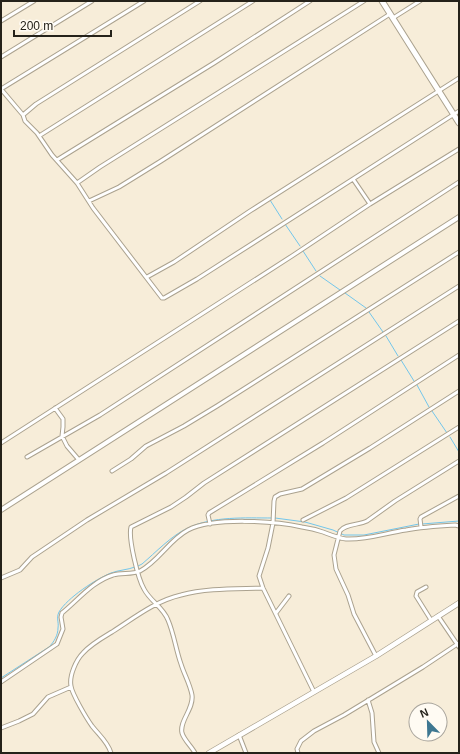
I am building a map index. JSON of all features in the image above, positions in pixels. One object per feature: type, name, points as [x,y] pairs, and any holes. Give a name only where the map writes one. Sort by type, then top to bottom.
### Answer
[{"type":"main road","points":[[382,1],[459,123]]},
{"type":"main road","points":[[209,753],[376,656],[459,603]]},
{"type":"street","points":[[1,21],[34,1]]},
{"type":"street","points":[[1,57],[92,1]]},
{"type":"street","points":[[144,1],[1,89],[23,115],[25,121],[39,136],[52,155],[77,183],[162,298],[168,296],[459,111]]},
{"type":"street","points":[[23,115],[36,104],[200,1]]},
{"type":"street","points":[[39,136],[253,1]]},
{"type":"street","points":[[57,160],[214,63],[310,1]]},
{"type":"street","points":[[77,183],[364,1]]},
{"type":"street","points":[[89,200],[102,196],[119,187],[391,16],[420,1]]},
{"type":"street","points":[[147,277],[174,262],[250,211],[459,78]]},
{"type":"street","points":[[1,443],[292,256],[370,204],[459,149]]},
{"type":"street","points":[[353,179],[370,204]]},
{"type":"street","points":[[27,457],[100,415],[459,182]]},
{"type":"street","points":[[1,510],[459,217]]},
{"type":"street","points":[[112,471],[131,459],[146,446],[184,426],[217,406],[459,252]]},
{"type":"street","points":[[1,578],[20,570],[32,557],[87,520],[166,473],[459,286]]},
{"type":"street","points":[[196,753],[182,733],[182,726],[190,710],[192,702],[190,689],[168,619],[144,589],[137,568],[130,536],[131,527],[171,507],[204,483],[459,321]]},
{"type":"street","points":[[210,524],[208,519],[209,513],[324,443],[459,356]]},
{"type":"street","points":[[314,692],[263,588],[259,576],[274,523],[275,497],[280,494],[302,489],[359,455],[459,391]]},
{"type":"street","points":[[56,408],[63,419],[64,427],[62,436],[67,446],[79,460]]},
{"type":"street","points":[[303,520],[346,498],[459,427]]},
{"type":"street","points":[[376,656],[354,614],[348,595],[336,569],[334,555],[339,534],[346,527],[362,524],[367,521],[395,501],[459,461]]},
{"type":"street","points":[[421,525],[421,517],[459,496]]},
{"type":"street","points":[[1,682],[57,644],[63,629],[61,617],[62,613],[87,590],[114,574],[137,568],[158,557],[180,535],[189,529],[210,524],[244,522],[274,523],[301,526],[366,538],[421,525],[459,526]]},
{"type":"street","points":[[111,753],[107,743],[92,726],[71,687],[75,664],[82,653],[96,642],[156,604],[174,597],[192,592],[263,588]]},
{"type":"street","points":[[426,588],[417,592],[416,596],[431,620]]},
{"type":"street","points":[[276,614],[289,596]]},
{"type":"street","points":[[298,753],[297,749],[301,741],[314,731],[344,715],[458,645],[438,616]]},
{"type":"street","points":[[1,728],[33,714],[48,697],[71,687]]},
{"type":"street","points":[[368,700],[372,713],[374,742],[379,753]]},
{"type":"street","points":[[238,735],[246,753]]},
{"type":"waterway","points":[[270,200],[282,219]]},
{"type":"waterway","points":[[285,224],[300,246]]},
{"type":"waterway","points":[[303,251],[316,271]]},
{"type":"waterway","points":[[320,276],[340,290]]},
{"type":"waterway","points":[[345,293],[366,308]]},
{"type":"waterway","points":[[369,312],[383,332]]},
{"type":"waterway","points":[[386,336],[398,356]]},
{"type":"waterway","points":[[401,360],[414,381]]},
{"type":"waterway","points":[[417,385],[429,407]]},
{"type":"waterway","points":[[432,411],[447,433]]},
{"type":"waterway","points":[[450,437],[459,452]]},
{"type":"waterway","points":[[138,566],[176,535],[198,524],[229,518],[272,518]]},
{"type":"waterway","points":[[275,518],[305,522],[333,530],[344,535],[364,535],[419,524]]},
{"type":"waterway","points":[[422,524],[459,521]]},
{"type":"waterway","points":[[1,678],[51,645],[57,633],[59,612],[75,595],[90,584],[105,576],[114,572],[135,567]]}]
